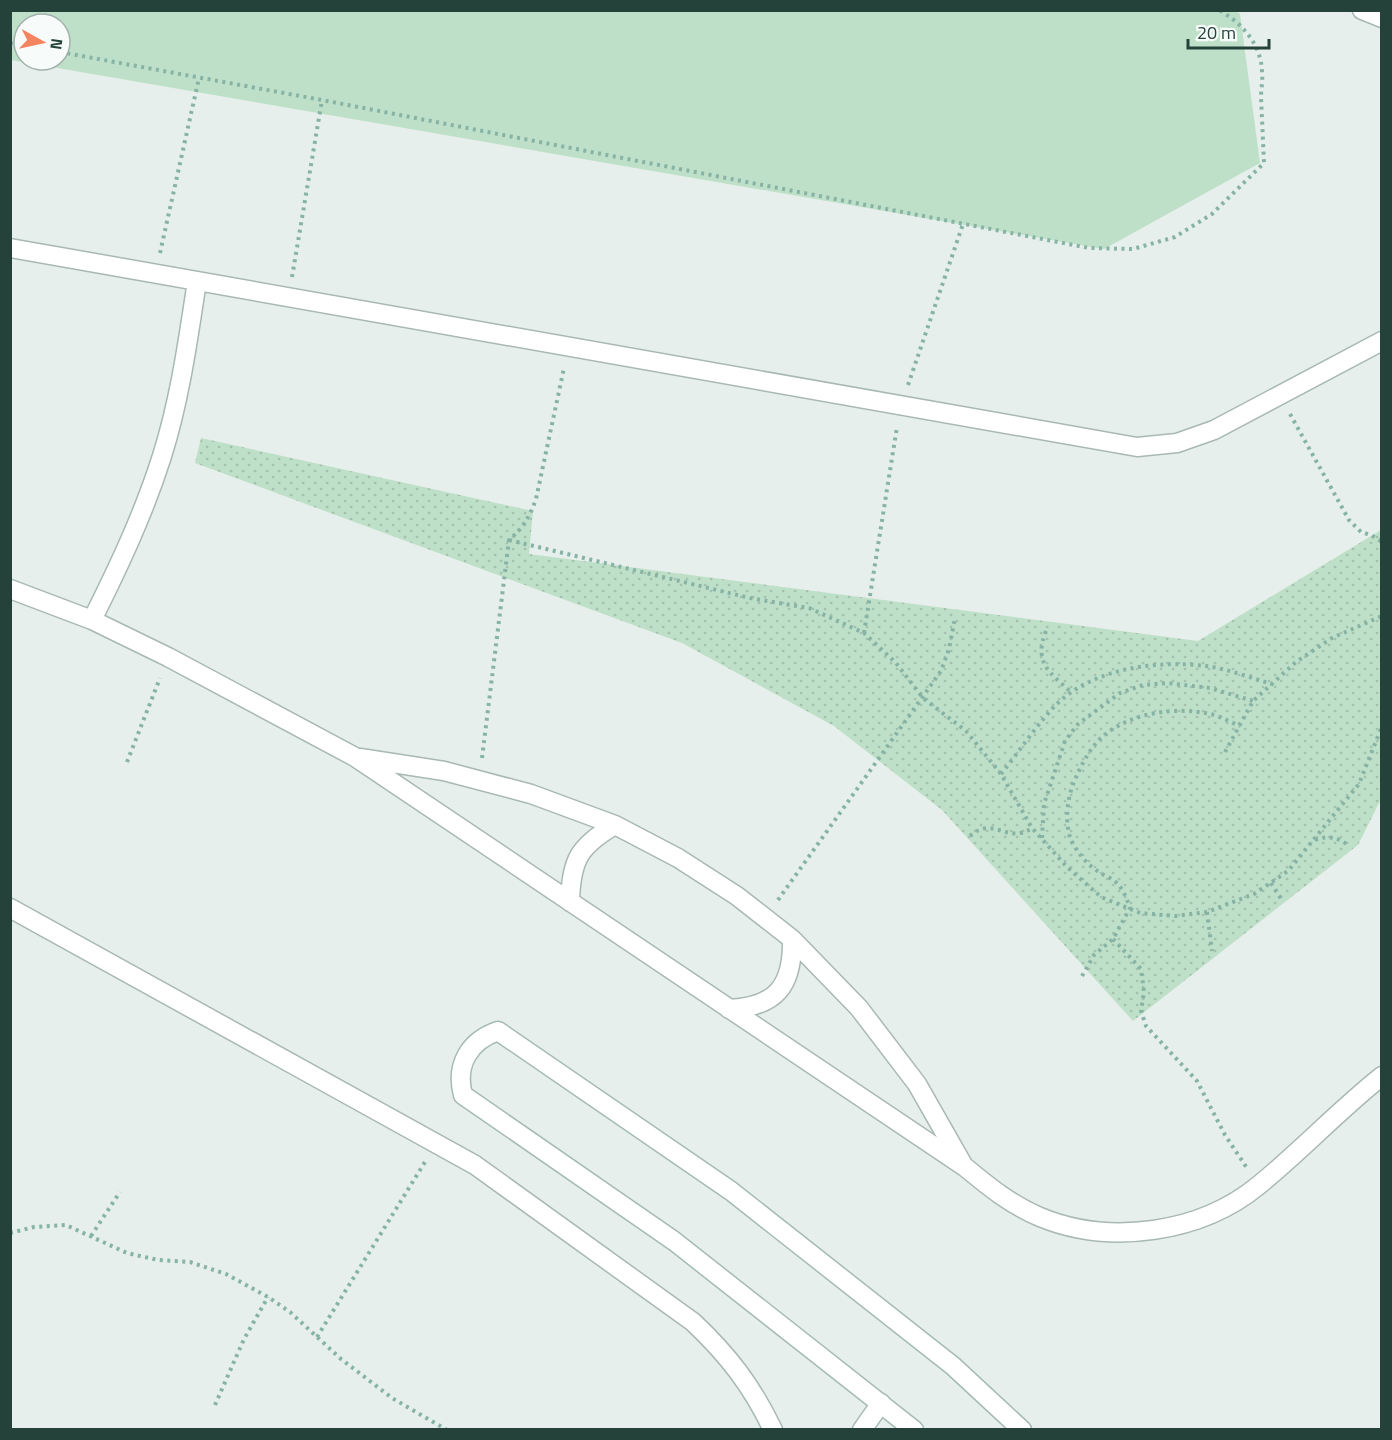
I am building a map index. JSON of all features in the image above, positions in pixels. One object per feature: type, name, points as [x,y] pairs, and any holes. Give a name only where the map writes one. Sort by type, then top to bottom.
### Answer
[{"type":"street","points":[[1362,10],[1382,18]]},
{"type":"street","points":[[10,248],[1137,447],[1177,443],[1214,430],[1382,341]]},
{"type":"street","points":[[92,620],[132,540],[162,456],[184,369],[197,281]]},
{"type":"street","points":[[10,589],[92,620],[168,657],[355,757],[964,1167],[1000,1196],[1041,1217],[1085,1230],[1131,1233],[1176,1226],[1219,1210],[1258,1186],[1352,1099],[1382,1076]]},
{"type":"street","points":[[355,757],[444,771],[531,794],[615,825],[678,858],[765,917],[792,939],[866,1017],[917,1084],[964,1167]]},
{"type":"street","points":[[570,902],[570,878],[579,855],[594,837],[615,825]]},
{"type":"street","points":[[14,911],[475,1165],[693,1322],[719,1346],[741,1374],[761,1403],[773,1430]]},
{"type":"street","points":[[729,1009],[750,1008],[770,999],[785,982],[793,962],[792,939]]},
{"type":"street","points":[[914,1430],[675,1241],[463,1095],[460,1072],[469,1050],[477,1041],[498,1031],[721,1184],[953,1366],[1022,1430]]},
{"type":"street","points":[[862,1430],[881,1403]]},
{"type":"path","points":[[72,54],[322,100],[1089,248],[1133,249],[1175,237],[1212,214],[1264,163],[1261,93],[1263,71],[1258,51],[1248,32],[1232,17],[1219,10]]},
{"type":"path","points":[[155,273],[199,78]]},
{"type":"path","points":[[288,297],[322,100]]},
{"type":"path","points":[[479,779],[509,540],[522,529],[536,499],[568,347]]},
{"type":"path","points":[[1279,395],[1349,520],[1361,532],[1382,542]]},
{"type":"path","points":[[509,540],[750,598],[809,608],[864,633],[896,663],[923,698],[966,731],[1001,774],[1032,828],[1067,867],[1101,897],[1140,913],[1175,916],[1207,912],[1254,894],[1288,871],[1359,784],[1382,726]]},
{"type":"path","points":[[1226,752],[1253,701],[1296,662],[1332,638],[1382,616]]},
{"type":"path","points":[[765,917],[941,671],[949,649],[955,618]]},
{"type":"path","points":[[1046,631],[1042,641],[1043,663],[1049,672],[1072,693]]},
{"type":"path","points":[[127,762],[168,657]]},
{"type":"path","points":[[1001,774],[1059,703],[1083,685],[1111,674],[1156,664],[1207,666],[1272,684]]},
{"type":"path","points":[[1042,838],[1044,804],[1065,741],[1078,724],[1120,693],[1143,685],[1167,683],[1210,688],[1253,701]]},
{"type":"path","points":[[1130,908],[1119,885],[1091,865],[1078,852],[1071,838],[1067,823],[1068,808],[1073,783],[1083,761],[1101,738],[1122,723],[1146,715],[1181,710],[1212,714],[1240,726]]},
{"type":"path","points":[[970,836],[983,827],[991,827],[1012,835],[1032,828]]},
{"type":"path","points":[[1314,840],[1333,837],[1349,846]]},
{"type":"path","points":[[1271,883],[1282,900]]},
{"type":"path","points":[[1082,976],[1094,955],[1113,939],[1130,908]]},
{"type":"path","points":[[1207,912],[1212,951]]},
{"type":"path","points":[[1113,939],[1141,969],[1144,992],[1141,1011],[1146,1026],[1197,1081],[1225,1135],[1258,1186]]},
{"type":"path","points":[[317,1337],[437,1143]]},
{"type":"path","points":[[91,1236],[120,1192]]},
{"type":"path","points":[[11,1232],[34,1227],[66,1225],[127,1253],[158,1260],[190,1262],[226,1274],[290,1312],[392,1398],[447,1430]]},
{"type":"path","points":[[215,1405],[243,1339],[268,1297]]},
{"type":"green space","points":[[10,11],[1236,11],[1240,14],[1260,163],[1104,249],[72,71],[72,12],[12,12],[12,60]]},
{"type":"green space","points":[[201,438],[533,511],[529,554],[1198,641],[1381,530],[1381,799],[1358,845],[1133,1021],[942,810],[834,726],[682,643],[195,463]]}]
